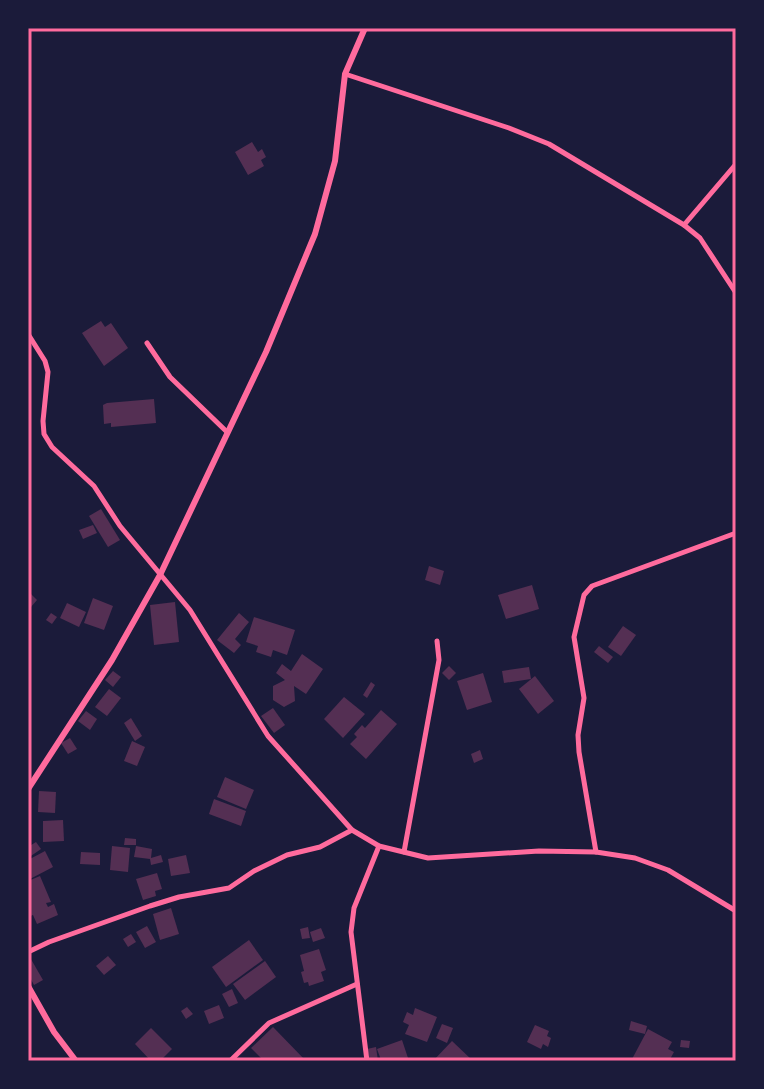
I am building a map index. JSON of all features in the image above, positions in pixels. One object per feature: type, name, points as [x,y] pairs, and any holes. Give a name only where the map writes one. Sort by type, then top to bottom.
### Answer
[{"type":"street","points":[[28,789],[79,714],[160,575],[266,352],[315,234],[335,161],[345,74],[365,28]]},
{"type":"street","points":[[345,74],[549,144],[684,225],[700,238],[736,293]]},
{"type":"street","points":[[684,225],[736,164]]},
{"type":"street","points":[[28,334],[45,361],[48,372],[44,434],[52,447],[94,486],[120,526],[190,610],[268,736],[352,830],[379,846],[428,858],[539,851],[596,852],[635,858],[668,870],[736,911]]},
{"type":"street","points":[[147,343],[170,377],[227,432]]},
{"type":"street","points":[[596,852],[578,735],[584,698],[574,637],[584,595],[592,586],[736,533]]},
{"type":"street","points":[[404,852],[439,660],[437,641]]},
{"type":"street","points":[[28,952],[63,936],[150,906],[229,888],[254,871],[287,855],[320,847],[352,830]]},
{"type":"street","points":[[367,1061],[351,932],[354,908],[379,846]]},
{"type":"street","points":[[230,1061],[269,1023],[357,984]]},
{"type":"street","points":[[28,986],[54,1032],[76,1061]]},
{"type":"building","points":[[252,142],[258,152],[262,149],[266,157],[261,160],[264,166],[248,175],[235,152]]},
{"type":"building","points":[[101,321],[105,327],[111,323],[128,348],[104,366],[82,333]]},
{"type":"building","points":[[154,399],[156,423],[111,427],[111,423],[104,424],[103,405],[107,403]]},
{"type":"building","points":[[101,509],[120,540],[108,547],[89,516]]},
{"type":"building","points":[[93,525],[97,533],[83,539],[79,530]]},
{"type":"building","points":[[429,566],[444,571],[440,585],[425,580]]},
{"type":"building","points":[[532,585],[539,609],[506,619],[498,595]]},
{"type":"building","points":[[28,591],[37,600],[31,607],[28,604]]},
{"type":"building","points":[[93,598],[113,606],[104,630],[84,623]]},
{"type":"building","points":[[175,602],[179,642],[154,645],[150,605]]},
{"type":"building","points":[[67,603],[86,612],[79,627],[60,618]]},
{"type":"building","points":[[51,613],[57,617],[52,624],[46,620]]},
{"type":"building","points":[[239,613],[249,622],[235,639],[241,645],[234,653],[217,640]]},
{"type":"building","points":[[254,617],[295,630],[287,655],[273,650],[271,657],[256,652],[258,646],[246,642]]},
{"type":"building","points":[[623,626],[636,635],[621,656],[608,647]]},
{"type":"building","points":[[599,646],[613,657],[608,663],[594,652]]},
{"type":"building","points":[[302,654],[323,669],[306,694],[294,686],[295,701],[284,707],[273,700],[273,686],[285,680],[276,673],[282,664],[291,671]]},
{"type":"building","points":[[449,666],[456,673],[449,680],[442,673]]},
{"type":"building","points":[[529,667],[531,679],[504,683],[502,671]]},
{"type":"building","points":[[113,671],[121,677],[113,687],[105,680]]},
{"type":"building","points":[[483,673],[492,702],[467,710],[457,681]]},
{"type":"building","points":[[535,676],[554,701],[538,714],[519,689]]},
{"type":"building","points":[[371,682],[375,685],[367,698],[363,695]]},
{"type":"building","points":[[109,689],[121,698],[107,716],[95,707]]},
{"type":"building","points":[[344,697],[365,714],[343,738],[324,719]]},
{"type":"building","points":[[273,708],[285,725],[274,733],[261,716]]},
{"type":"building","points":[[381,710],[397,724],[366,759],[350,744],[362,725],[365,728]]},
{"type":"building","points":[[86,711],[97,719],[90,730],[78,721]]},
{"type":"building","points":[[131,718],[142,736],[135,741],[124,723]]},
{"type":"building","points":[[70,738],[77,749],[68,754],[61,743]]},
{"type":"building","points":[[132,741],[145,747],[137,766],[124,761]]},
{"type":"building","points":[[480,750],[483,759],[474,763],[471,754]]},
{"type":"building","points":[[225,777],[254,790],[246,809],[217,797]]},
{"type":"building","points":[[39,791],[56,792],[55,813],[38,812]]},
{"type":"building","points":[[214,799],[246,811],[241,826],[209,814]]},
{"type":"building","points":[[63,820],[64,841],[43,842],[43,821]]},
{"type":"building","points":[[125,838],[136,839],[136,845],[124,845]]},
{"type":"building","points":[[36,842],[41,849],[28,858],[28,847]]},
{"type":"building","points":[[112,846],[130,848],[128,872],[110,870]]},
{"type":"building","points":[[136,846],[152,849],[151,858],[161,855],[163,862],[151,865],[150,859],[134,857]]},
{"type":"building","points":[[45,851],[53,867],[30,879],[28,860]]},
{"type":"building","points":[[81,852],[100,853],[100,865],[80,864]]},
{"type":"building","points":[[186,855],[190,873],[171,876],[168,859]]},
{"type":"building","points":[[157,873],[162,889],[155,891],[156,896],[143,900],[136,879]]},
{"type":"building","points":[[40,876],[51,902],[46,903],[48,907],[54,904],[58,915],[37,924],[33,915],[28,917],[28,881]]},
{"type":"building","points":[[171,908],[179,934],[160,940],[153,914]]},
{"type":"building","points":[[147,926],[156,942],[145,948],[136,932]]},
{"type":"building","points":[[308,927],[310,938],[302,939],[300,929]]},
{"type":"building","points":[[321,928],[325,938],[313,942],[310,932]]},
{"type":"building","points":[[131,934],[136,942],[128,947],[123,939]]},
{"type":"building","points":[[249,940],[263,960],[226,987],[212,967]]},
{"type":"building","points":[[319,949],[326,970],[321,972],[324,981],[309,986],[308,982],[304,983],[300,955]]},
{"type":"building","points":[[28,954],[43,980],[34,985],[28,974]]},
{"type":"building","points":[[108,956],[116,965],[104,975],[96,966]]},
{"type":"building","points":[[265,961],[276,977],[245,1000],[233,984]]},
{"type":"building","points":[[232,989],[238,1003],[229,1007],[222,994]]},
{"type":"building","points":[[219,1005],[224,1018],[209,1024],[204,1011]]},
{"type":"building","points":[[187,1007],[193,1014],[186,1019],[181,1011]]},
{"type":"building","points":[[415,1008],[437,1017],[427,1042],[405,1034],[409,1025],[403,1022],[407,1012],[413,1015]]},
{"type":"building","points":[[631,1021],[647,1026],[645,1034],[629,1030]]},
{"type":"building","points":[[442,1024],[453,1028],[447,1043],[436,1038]]},
{"type":"building","points":[[535,1025],[549,1031],[547,1036],[551,1038],[548,1047],[543,1044],[541,1049],[527,1042]]},
{"type":"building","points":[[273,1027],[306,1061],[264,1061],[251,1048]]},
{"type":"building","points":[[151,1028],[172,1049],[160,1061],[151,1061],[135,1044]]},
{"type":"building","points":[[648,1029],[672,1042],[668,1049],[674,1052],[669,1061],[631,1061]]},
{"type":"building","points":[[402,1040],[409,1061],[381,1060],[377,1049]]},
{"type":"building","points":[[681,1040],[690,1041],[689,1048],[680,1047]]},
{"type":"building","points":[[452,1041],[473,1061],[433,1061]]},
{"type":"building","points":[[376,1047],[378,1061],[370,1061],[367,1049]]}]
